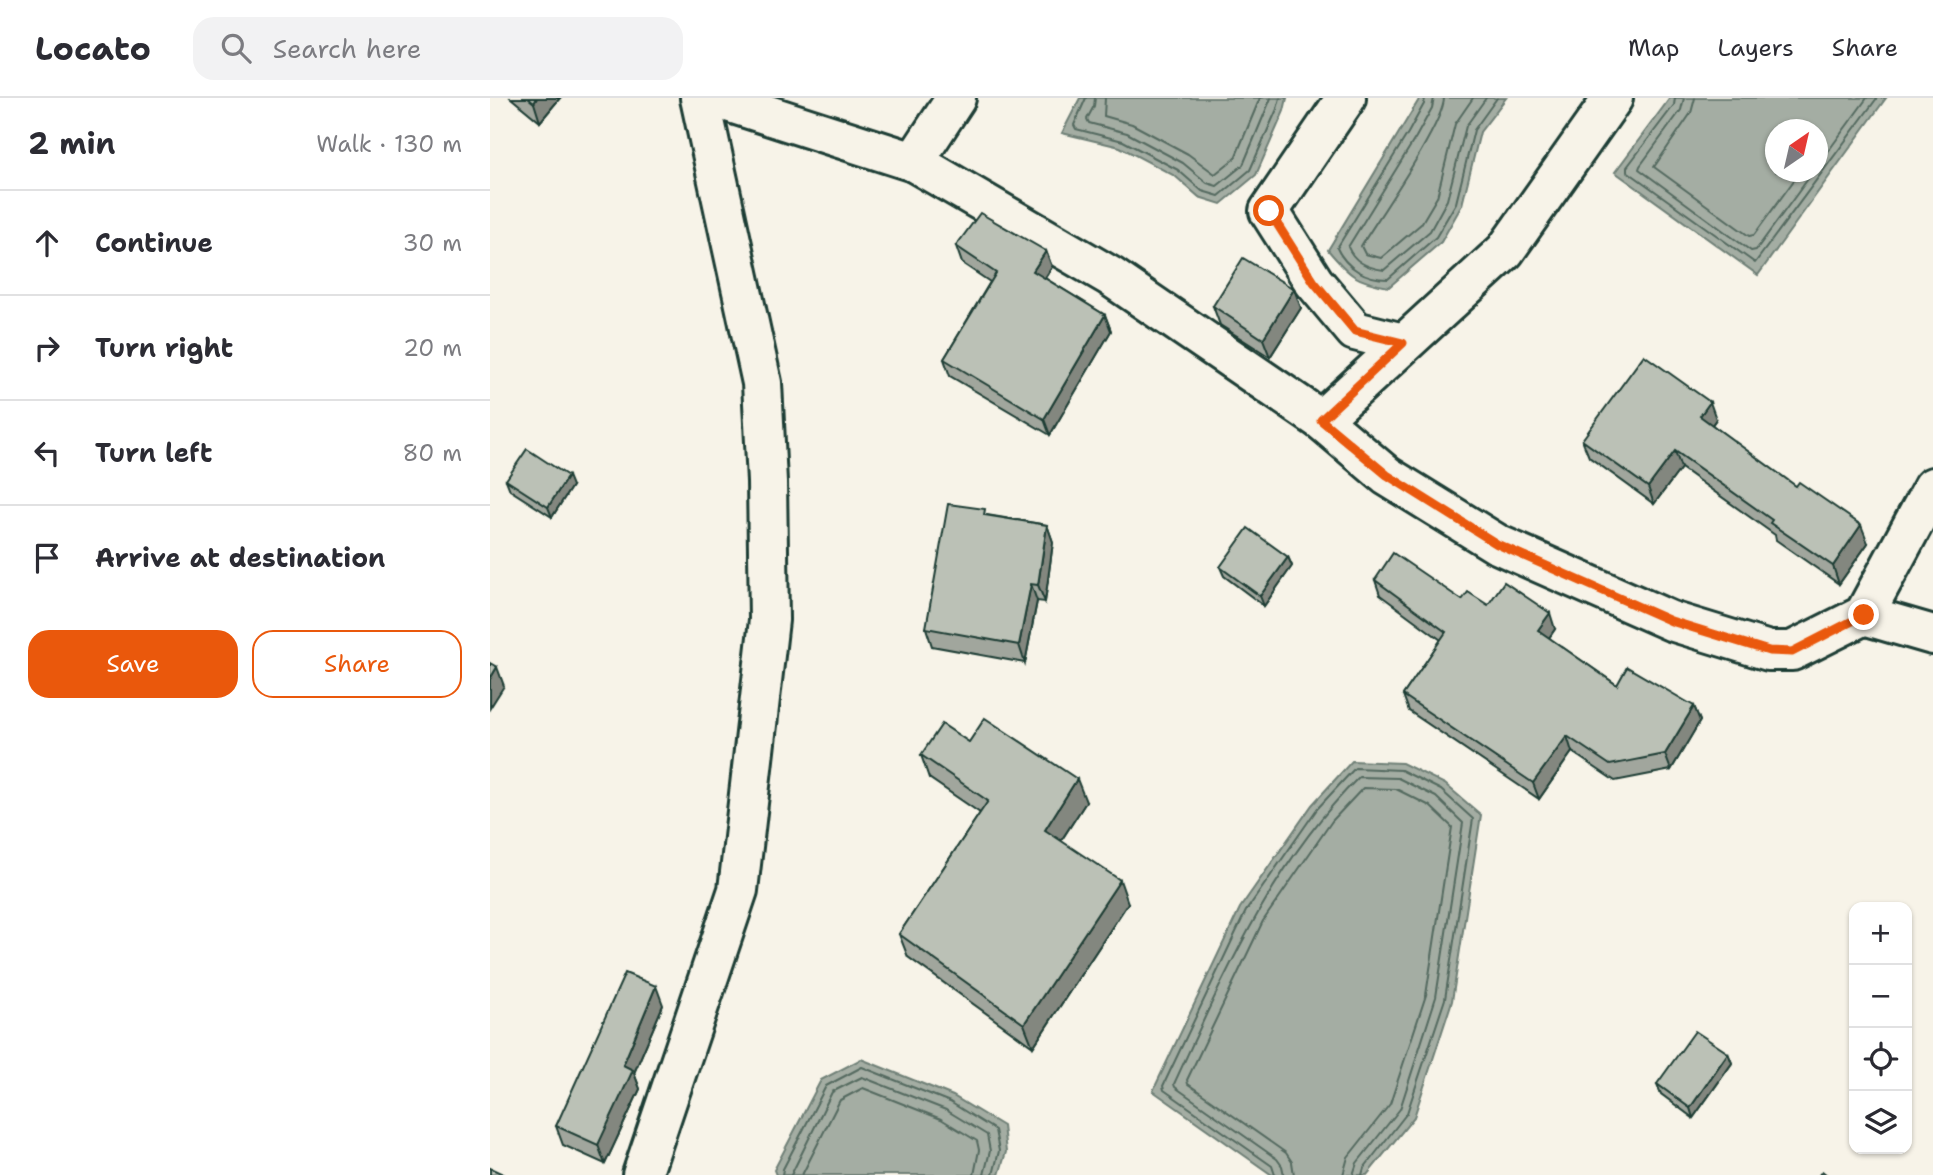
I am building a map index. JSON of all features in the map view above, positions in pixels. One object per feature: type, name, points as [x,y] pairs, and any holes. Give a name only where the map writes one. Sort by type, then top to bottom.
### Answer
[{"type":"street","points":[[642,1175],[738,890],[769,620],[762,383],[700,98]]},
{"type":"street","points":[[715,98],[914,162],[1110,276],[1321,420],[1387,475],[1497,544],[1671,621],[1769,651],[1792,652],[1864,615],[1933,487]]},
{"type":"street","points":[[914,162],[956,98]]},
{"type":"street","points":[[1346,98],[1269,211],[1314,282],[1355,331],[1403,343]]},
{"type":"street","points":[[1321,420],[1505,251],[1613,98]]},
{"type":"street","points":[[1864,615],[1933,635]]},
{"type":"water","points":[[1080,98],[1287,98],[1256,175],[1221,204],[1199,197],[1175,176],[1120,147],[1062,133]]},
{"type":"water","points":[[1420,98],[1506,98],[1480,132],[1462,205],[1441,242],[1389,287],[1354,276],[1328,250]]},
{"type":"water","points":[[1670,98],[1886,98],[1828,178],[1828,119],[1765,119],[1765,182],[1825,182],[1758,275],[1615,172]]},
{"type":"water","points":[[1352,761],[1402,763],[1445,784],[1481,815],[1452,1001],[1414,1117],[1367,1175],[1272,1175],[1153,1091],[1240,908],[1312,805]]},
{"type":"water","points":[[861,1059],[953,1096],[1003,1126],[1006,1152],[999,1175],[776,1175],[774,1170],[821,1080]]},
{"type":"building","points":[[980,213],[1046,251],[1033,271],[1105,315],[1044,419],[944,359],[996,273],[956,246]]},
{"type":"building","points":[[1243,258],[1294,289],[1263,339],[1213,306]]},
{"type":"building","points":[[1644,355],[1710,402],[1700,416],[1796,486],[1799,482],[1861,525],[1833,566],[1770,523],[1772,520],[1675,451],[1648,487],[1582,440]]},
{"type":"building","points":[[527,449],[568,476],[548,507],[506,480]]},
{"type":"building","points":[[948,504],[985,509],[984,515],[1047,525],[1038,585],[1031,584],[1019,645],[926,628]]},
{"type":"building","points":[[1248,528],[1288,557],[1260,596],[1220,567]]},
{"type":"building","points":[[1393,553],[1462,600],[1468,592],[1488,605],[1504,582],[1550,613],[1538,630],[1617,685],[1627,667],[1694,706],[1665,754],[1610,765],[1567,736],[1533,783],[1403,695],[1446,632],[1375,580]]},
{"type":"building","points":[[490,663],[497,667],[490,679]]},
{"type":"building","points":[[985,718],[1077,779],[1045,830],[1120,880],[1024,1024],[899,934],[988,801],[921,755],[942,724],[969,742]]},
{"type":"building","points":[[625,973],[656,986],[623,1065],[633,1070],[598,1145],[556,1126]]},
{"type":"building","points":[[1695,1031],[1728,1053],[1690,1108],[1657,1084]]},
{"type":"building","points":[[490,1168],[505,1175],[490,1175]]},
{"type":"route","points":[[1269,211],[1314,282],[1355,331],[1403,343],[1321,420],[1387,475],[1497,544],[1671,621],[1769,651],[1792,652],[1864,615]]}]
